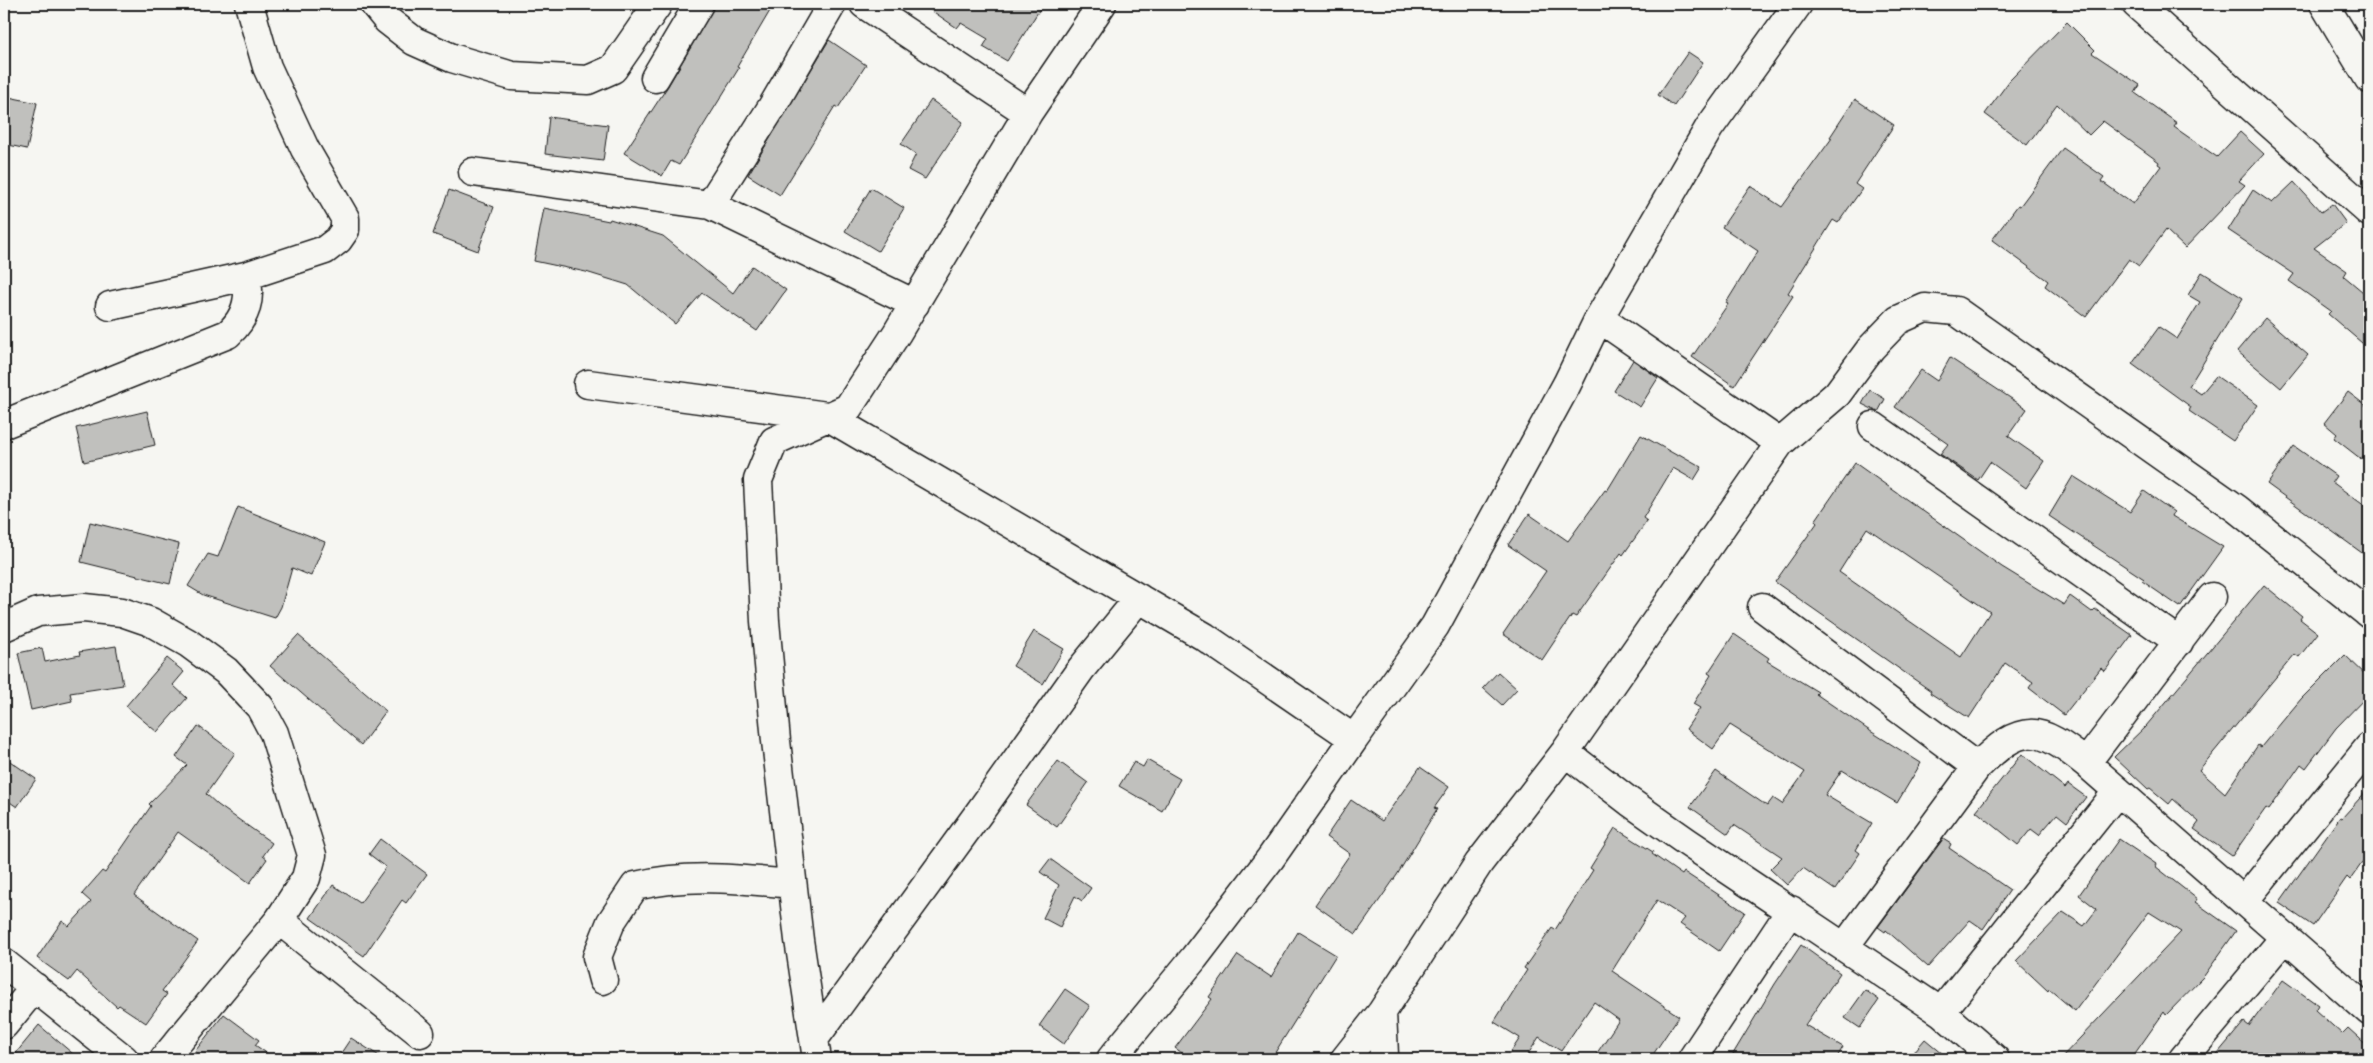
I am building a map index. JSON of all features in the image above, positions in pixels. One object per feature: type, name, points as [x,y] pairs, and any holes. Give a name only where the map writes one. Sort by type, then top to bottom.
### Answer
[{"type":"street","points":[[110,306],[246,276],[325,250],[338,240],[345,230],[345,218],[305,149],[267,67],[249,4]]},
{"type":"street","points":[[374,4],[386,20],[414,41],[452,58],[512,76],[588,80],[613,69],[629,49],[658,4]]},
{"type":"street","points":[[655,78],[699,4]]},
{"type":"street","points":[[710,205],[772,107],[832,4]]},
{"type":"street","points":[[864,4],[1028,113]]},
{"type":"street","points":[[816,1049],[792,884],[776,741],[767,639],[758,480],[774,441],[848,408],[914,304],[1028,113],[1102,4]]},
{"type":"street","points":[[1112,1059],[1194,958],[1270,859],[1435,626],[1567,384],[1599,318],[1709,128],[1798,4]]},
{"type":"street","points":[[2136,4],[2369,212]]},
{"type":"street","points":[[2324,4],[2369,80]]},
{"type":"street","points":[[473,172],[710,205],[914,304]]},
{"type":"street","points":[[4,424],[228,334],[238,324],[245,312],[249,294],[246,276]]},
{"type":"street","points":[[1345,1059],[1382,1012],[1479,864],[1565,752],[1780,443],[1837,394],[1871,348],[1898,320],[1925,308],[1956,311],[2237,510],[2369,614]]},
{"type":"street","points":[[1599,318],[1780,443]]},
{"type":"street","points":[[588,384],[827,416],[1205,637],[1354,739]]},
{"type":"street","points":[[1873,426],[2179,642]]},
{"type":"street","points":[[2086,763],[2212,597]]},
{"type":"street","points":[[816,1049],[1081,668],[1139,598]]},
{"type":"street","points":[[1762,607],[1977,767]]},
{"type":"street","points":[[4,627],[38,612],[84,608],[122,612],[151,622],[188,642],[226,670],[260,707],[274,733],[312,855],[306,878],[279,920],[164,1059]]},
{"type":"street","points":[[1845,946],[1977,767],[1995,749],[2015,735],[2036,733],[2060,743],[2086,763],[2369,1011]]},
{"type":"street","points":[[2244,901],[2369,747]]},
{"type":"street","points":[[1565,752],[1651,817],[1941,1012],[1995,1059]]},
{"type":"street","points":[[1941,1012],[2118,791]]},
{"type":"street","points":[[603,980],[598,957],[611,922],[635,886],[664,879],[722,877],[792,884]]},
{"type":"street","points":[[1692,1059],[1791,910]]},
{"type":"street","points":[[279,920],[420,1033]]},
{"type":"street","points":[[2183,1059],[2285,937]]},
{"type":"street","points":[[4,963],[124,1059]]},
{"type":"street","points":[[4,1025],[35,987]]},
{"type":"street","points":[[1382,1012],[1384,1055],[1382,1059]]},
{"type":"building","points":[[716,4],[774,4],[737,67],[739,68],[679,165],[671,161],[662,176],[624,153],[668,86]]},
{"type":"building","points":[[922,4],[1043,4],[1007,61],[983,47],[988,39],[961,23],[957,28]]},
{"type":"building","points":[[2067,22],[2095,50],[2092,53],[2140,85],[2135,93],[2177,123],[2174,127],[2217,157],[2240,132],[2264,154],[2239,181],[2245,185],[2185,248],[2166,230],[2139,266],[2129,259],[2086,317],[2045,286],[2048,281],[1992,240],[2063,148],[2104,177],[2101,181],[2133,204],[2161,166],[2158,164],[2159,162],[2103,121],[2089,135],[2057,104],[2027,145],[1985,114],[2010,80]]},
{"type":"building","points":[[829,40],[866,65],[838,108],[835,106],[780,195],[748,175]]},
{"type":"building","points":[[1688,52],[1703,62],[1674,106],[1658,95]]},
{"type":"building","points":[[4,96],[37,103],[27,149],[4,144]]},
{"type":"building","points":[[1855,99],[1894,125],[1855,184],[1862,189],[1838,223],[1833,220],[1788,293],[1793,296],[1734,386],[1692,357],[1728,304],[1726,303],[1758,251],[1722,227],[1750,186],[1782,207],[1832,138],[1830,137]]},
{"type":"building","points":[[931,100],[963,122],[925,179],[908,170],[916,154],[901,144]]},
{"type":"building","points":[[549,117],[608,125],[603,161],[545,154]]},
{"type":"building","points":[[2294,182],[2321,212],[2332,204],[2346,223],[2314,248],[2347,271],[2344,276],[2369,297],[2369,349],[2328,314],[2331,311],[2289,281],[2294,274],[2228,230],[2253,190],[2272,203]]},
{"type":"building","points":[[871,188],[904,208],[878,251],[845,231]]},
{"type":"building","points":[[449,190],[494,207],[478,251],[433,234]]},
{"type":"building","points":[[544,208],[609,221],[610,219],[663,236],[733,293],[752,266],[786,290],[757,331],[702,293],[675,324],[628,285],[586,272],[534,261]]},
{"type":"building","points":[[2202,272],[2243,298],[2189,386],[2201,394],[2216,376],[2258,405],[2233,441],[2189,411],[2191,407],[2132,364],[2159,327],[2177,339],[2200,302],[2188,295]]},
{"type":"building","points":[[2265,318],[2308,355],[2281,388],[2237,351]]},
{"type":"building","points":[[1950,358],[2027,409],[2008,436],[2044,461],[2026,488],[1990,462],[1978,480],[1940,454],[1948,444],[1895,407],[1921,370],[1937,381]]},
{"type":"building","points":[[1633,360],[1658,378],[1640,407],[1614,391]]},
{"type":"building","points":[[1870,390],[1885,399],[1878,412],[1862,404]]},
{"type":"building","points":[[2348,392],[2369,408],[2369,449],[2361,459],[2334,438],[2337,434],[2324,423]]},
{"type":"building","points":[[147,411],[155,445],[84,462],[76,428]]},
{"type":"building","points":[[1641,435],[1702,467],[1694,480],[1673,468],[1643,518],[1647,521],[1623,555],[1621,553],[1576,617],[1572,615],[1542,660],[1503,634],[1546,571],[1508,545],[1529,514],[1568,541],[1605,490],[1607,491]]},
{"type":"building","points":[[2294,446],[2336,476],[2332,482],[2369,509],[2369,558],[2267,484]]},
{"type":"building","points":[[1855,463],[2002,567],[2064,605],[2070,596],[2092,612],[2095,609],[2132,635],[2105,671],[2101,668],[2064,715],[2029,688],[2033,682],[2005,663],[1969,718],[1930,693],[1931,691],[1775,582],[1817,523],[1815,521]],"holes":[[[1867,528],[1990,612],[1961,657],[1839,572]]]},
{"type":"building","points":[[2073,476],[2130,512],[2144,491],[2174,512],[2172,516],[2223,547],[2180,607],[2142,581],[2144,579],[2049,516]]},
{"type":"building","points":[[238,507],[325,542],[311,576],[292,568],[281,607],[275,618],[203,595],[188,586],[208,554],[218,557]]},
{"type":"building","points":[[90,522],[179,544],[170,584],[81,562]]},
{"type":"building","points":[[2264,585],[2302,616],[2300,619],[2318,633],[2299,657],[2295,654],[2199,770],[2225,793],[2258,745],[2261,747],[2301,699],[2345,655],[2369,678],[2369,694],[2336,728],[2306,768],[2301,764],[2269,810],[2266,808],[2232,856],[2194,829],[2199,822],[2173,799],[2169,804],[2150,788],[2148,789],[2114,757],[2146,726]]},
{"type":"building","points":[[1034,631],[1064,649],[1043,684],[1013,666]]},
{"type":"building","points":[[1734,634],[1769,658],[1767,661],[1818,692],[1816,694],[1921,763],[1897,803],[1842,770],[1825,795],[1872,823],[1856,850],[1860,853],[1835,890],[1803,868],[1787,885],[1770,869],[1782,857],[1734,825],[1728,834],[1690,807],[1716,771],[1767,806],[1773,798],[1782,804],[1805,772],[1730,725],[1713,749],[1686,729],[1700,708],[1693,704],[1711,675],[1708,673]]},
{"type":"building","points":[[298,635],[386,711],[361,745],[270,666]]},
{"type":"building","points":[[116,646],[123,685],[70,693],[72,701],[31,710],[18,653],[42,648],[45,662],[80,655],[79,652]]},
{"type":"building","points":[[167,658],[184,672],[173,685],[187,698],[157,732],[126,706]]},
{"type":"building","points":[[1498,672],[1517,689],[1502,705],[1483,688]]},
{"type":"building","points":[[198,726],[235,753],[206,794],[218,805],[272,843],[263,856],[267,859],[250,883],[178,832],[134,895],[198,941],[162,991],[167,994],[146,1023],[119,1005],[117,1007],[77,971],[69,981],[37,958],[62,921],[69,926],[91,902],[82,894],[102,871],[105,873],[151,806],[149,804],[187,765],[176,757]]},
{"type":"building","points":[[2022,754],[2065,788],[2068,784],[2086,797],[2067,822],[2057,814],[2039,835],[2031,829],[2018,845],[1976,811]]},
{"type":"building","points":[[4,757],[36,779],[17,807],[4,798]]},
{"type":"building","points":[[1147,760],[1180,779],[1162,811],[1119,786],[1134,762],[1143,767]]},
{"type":"building","points":[[1058,761],[1088,783],[1057,827],[1026,805]]},
{"type":"building","points":[[1420,767],[1449,787],[1434,808],[1437,809],[1397,875],[1356,934],[1315,905],[1350,854],[1326,837],[1351,800],[1382,821]]},
{"type":"building","points":[[2369,788],[2369,853],[2350,880],[2347,877],[2313,926],[2279,903],[2340,817],[2342,818]]},
{"type":"building","points":[[1615,828],[1653,852],[1652,854],[1682,875],[1684,872],[1745,912],[1719,951],[1680,924],[1685,918],[1657,900],[1612,971],[1679,1016],[1650,1059],[1593,1059],[1619,1020],[1594,1002],[1561,1051],[1539,1037],[1525,1059],[1506,1059],[1520,1038],[1494,1022],[1527,970],[1524,968],[1552,928],[1555,930],[1593,870],[1590,868]]},
{"type":"building","points":[[380,839],[427,874],[406,903],[402,900],[364,956],[310,918],[333,885],[360,903],[386,867],[369,854]]},
{"type":"building","points":[[1943,839],[1951,844],[1949,848],[2010,890],[1983,929],[1970,920],[1928,967],[1886,930],[1885,932],[1878,927]]},
{"type":"building","points":[[2119,839],[2156,864],[2155,866],[2197,899],[2195,902],[2236,931],[2204,976],[2166,1015],[2164,1012],[2131,1059],[2060,1059],[2181,932],[2149,912],[2075,1011],[2049,989],[2048,991],[2016,961],[2063,912],[2084,926],[2097,909],[2079,895]]},
{"type":"building","points":[[1050,859],[1091,888],[1082,901],[1075,896],[1060,927],[1043,918],[1059,885],[1040,872]]},
{"type":"building","points":[[1298,932],[1336,955],[1271,1059],[1191,1059],[1175,1048],[1212,999],[1209,997],[1238,955],[1271,977]]},
{"type":"building","points":[[1801,945],[1840,973],[1805,1025],[1843,1047],[1836,1059],[1730,1059],[1775,984]]},
{"type":"building","points":[[2283,980],[2318,1005],[2315,1010],[2342,1034],[2348,1028],[2369,1047],[2369,1059],[2213,1059],[2244,1022],[2249,1026]]},
{"type":"building","points":[[1065,989],[1090,1006],[1064,1044],[1039,1026]]},
{"type":"building","points":[[1865,990],[1879,1000],[1860,1028],[1845,1018]]},
{"type":"building","points":[[224,1014],[259,1040],[255,1045],[275,1059],[189,1059]]},
{"type":"building","points":[[39,1025],[79,1059],[24,1059],[16,1053]]},
{"type":"building","points":[[351,1038],[384,1059],[337,1059]]},
{"type":"building","points":[[1925,1039],[1949,1059],[1908,1059]]}]
